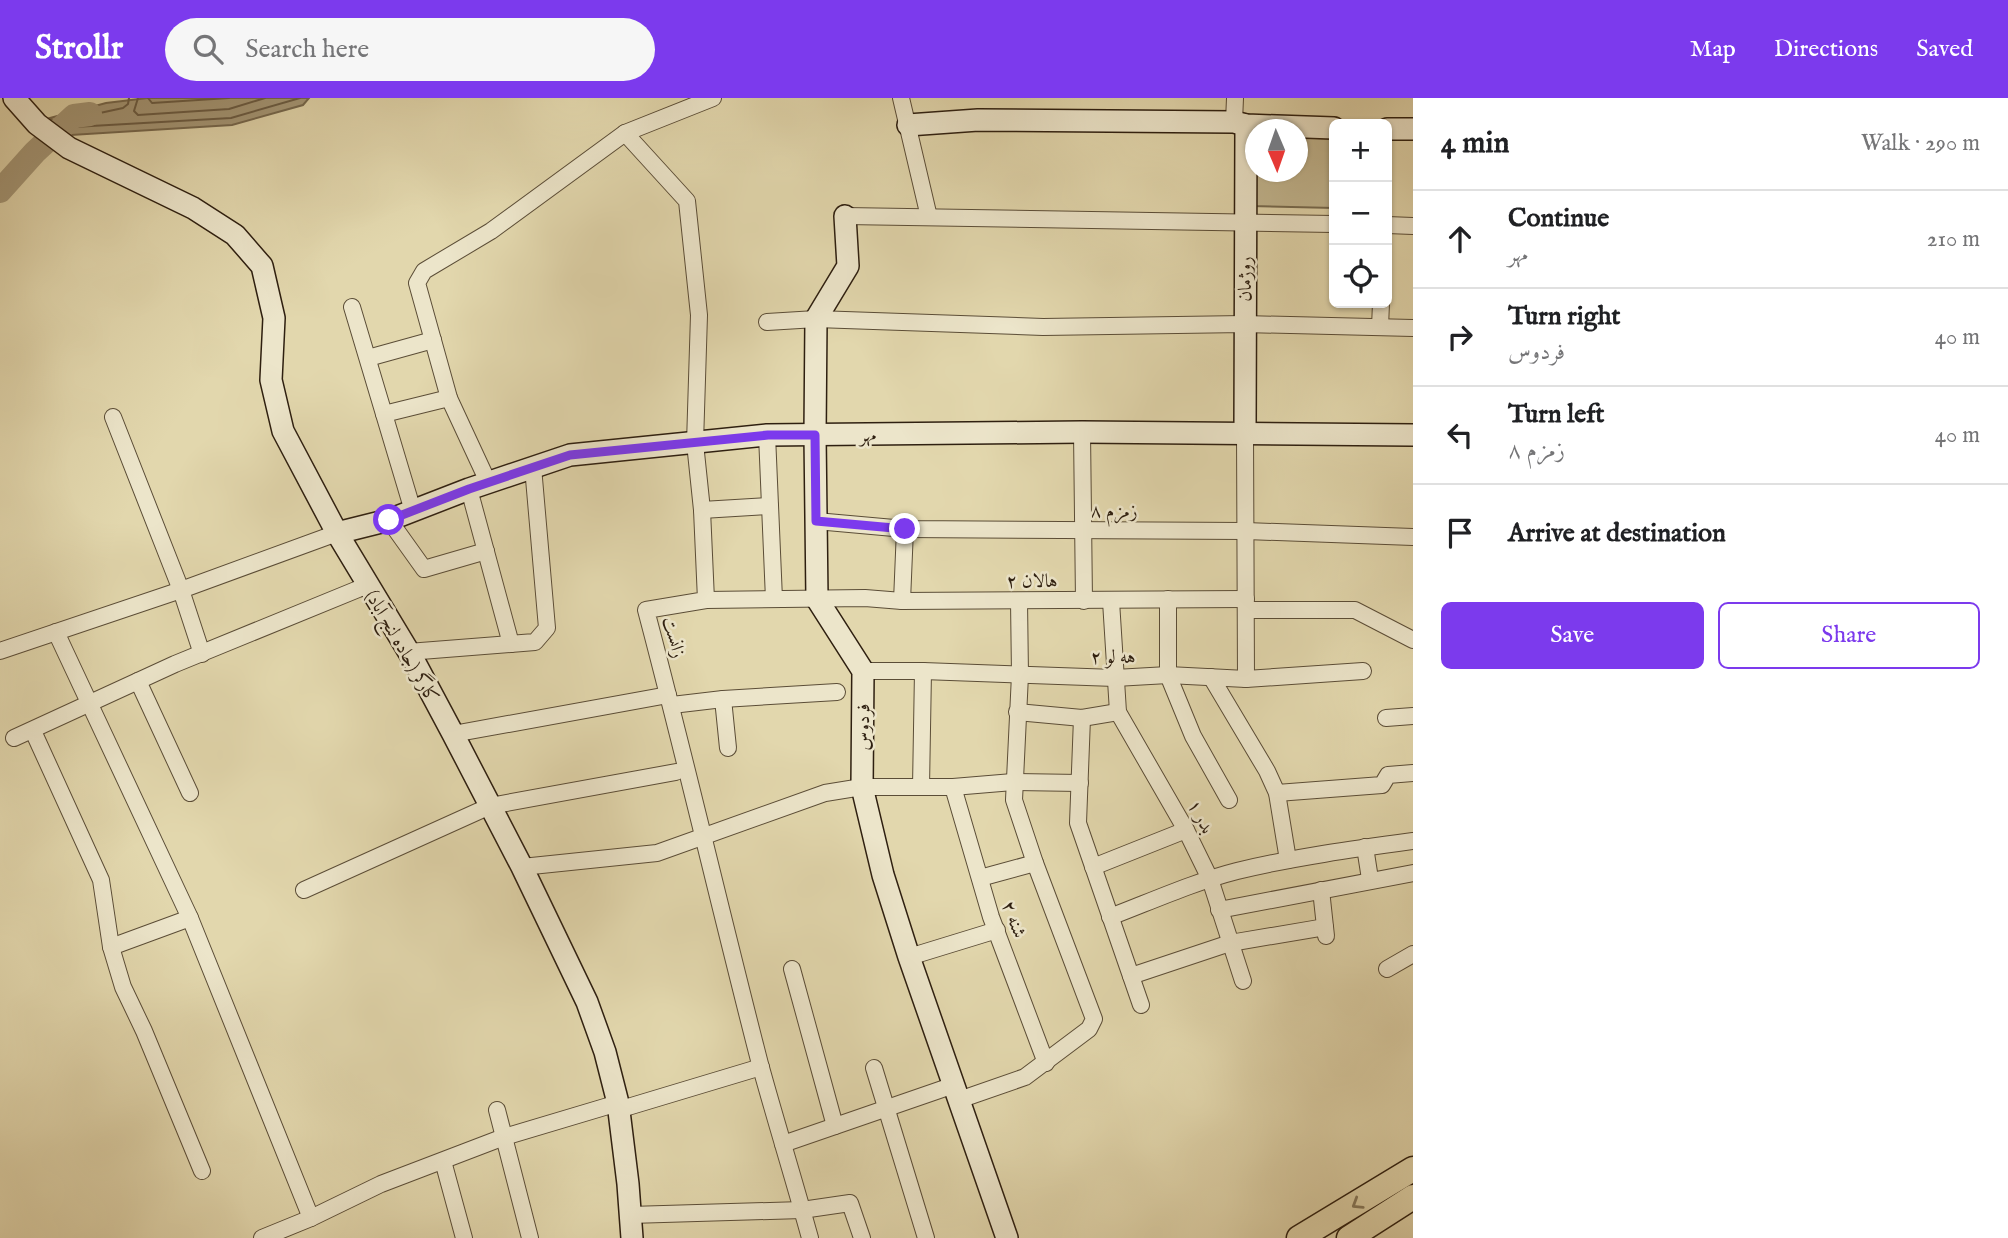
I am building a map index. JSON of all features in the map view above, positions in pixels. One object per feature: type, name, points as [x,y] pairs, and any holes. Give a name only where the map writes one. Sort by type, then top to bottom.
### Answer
[{"type":"main road","points":[[1299,1238],[1331,1230],[1413,1169]]},
{"type":"main road","points":[[1349,1238],[1413,1197]]},
{"type":"street","name":"کارگر (جاده لنج آباد)","points":[[15,98],[37,124],[69,148],[193,208],[235,235],[262,266],[274,317],[271,380],[283,431],[337,533],[453,734],[523,867],[587,1002],[605,1052],[618,1106],[632,1238]]},
{"type":"street","points":[[511,644],[486,551],[478,485],[449,398],[417,283],[424,271],[491,231],[625,132],[713,98]]},
{"type":"street","points":[[901,98],[929,217]]},
{"type":"street","points":[[1235,98],[1240,124]]},
{"type":"street","points":[[908,125],[978,120],[1329,128]]},
{"type":"street","name":"روژمان","points":[[1240,124],[1245,222],[1245,433]]},
{"type":"street","points":[[1392,129],[1413,129]]},
{"type":"street","name":"زانست","points":[[625,132],[687,201],[699,315],[695,443],[702,510],[706,600],[646,610],[761,1067],[810,1238]]},
{"type":"street","points":[[863,671],[817,599],[816,319],[848,266],[845,216],[1329,224]]},
{"type":"street","points":[[1392,225],[1413,226]]},
{"type":"street","points":[[352,307],[413,511]]},
{"type":"street","points":[[1380,327],[1381,308]]},
{"type":"street","points":[[766,322],[816,319],[1043,327],[1244,324],[1413,328]]},
{"type":"street","points":[[369,358],[433,340]]},
{"type":"street","points":[[384,415],[449,398]]},
{"type":"street","points":[[113,417],[181,590],[201,654]]},
{"type":"street","points":[[1082,432],[1084,601]]},
{"type":"street","name":"مهر","points":[[337,533],[389,520],[478,485],[570,455],[768,435],[1082,432],[1413,435]]},
{"type":"street","points":[[1245,433],[1246,679]]},
{"type":"street","points":[[768,435],[774,599]]},
{"type":"street","points":[[408,652],[536,642],[547,628],[533,467]]},
{"type":"street","points":[[702,510],[770,506]]},
{"type":"street","points":[[389,520],[424,569],[486,551]]},
{"type":"street","name":"زمزم ۸","points":[[816,521],[905,529],[1246,531],[1413,537]]},
{"type":"street","points":[[902,601],[905,529]]},
{"type":"street","points":[[0,651],[181,590],[337,533]]},
{"type":"street","points":[[14,738],[33,732],[138,681],[368,585]]},
{"type":"street","name":"هالان ۲","points":[[706,600],[865,597],[902,601],[1168,600],[1355,610],[1413,640]]},
{"type":"street","points":[[1168,600],[1168,676],[1193,736],[1229,800]]},
{"type":"street","points":[[783,1144],[886,1108],[1025,1077],[1089,1028],[1094,1019],[1014,800],[1020,675],[1019,601]]},
{"type":"street","name":"بدر ۱","points":[[1111,601],[1118,712],[1186,830],[1210,879],[1243,981]]},
{"type":"street","points":[[56,632],[190,918],[311,1218]]},
{"type":"street","name":"هه لو ۲","points":[[863,671],[1246,679],[1363,671]]},
{"type":"street","name":"فردوس","points":[[863,671],[862,787],[883,875],[1007,1238]]},
{"type":"street","points":[[921,786],[923,671]]},
{"type":"street","points":[[1211,677],[1277,793],[1288,860]]},
{"type":"street","points":[[138,681],[190,793]]},
{"type":"street","points":[[453,734],[670,700],[837,692]]},
{"type":"street","points":[[723,699],[728,748]]},
{"type":"street","points":[[1017,712],[1082,718],[1118,712]]},
{"type":"street","points":[[1386,718],[1413,716]]},
{"type":"street","points":[[1082,718],[1078,823],[1141,1005]]},
{"type":"street","points":[[33,732],[101,880],[111,947],[122,987],[144,1031],[202,1171]]},
{"type":"street","points":[[304,890],[490,806],[676,772]]},
{"type":"street","points":[[1277,793],[1382,785],[1388,775],[1413,773]]},
{"type":"street","points":[[523,867],[657,853],[825,793],[862,787],[953,787],[1013,782],[1080,783]]},
{"type":"street","name":"شنه ۲","points":[[953,787],[997,930],[1046,1063]]},
{"type":"street","points":[[1094,867],[1186,830]]},
{"type":"street","points":[[1111,917],[1210,879],[1288,860],[1413,841]]},
{"type":"street","points":[[1365,847],[1370,879]]},
{"type":"street","points":[[980,878],[1035,863]]},
{"type":"street","points":[[1219,909],[1413,873]]},
{"type":"street","points":[[1131,976],[1230,943],[1326,932],[1321,890]]},
{"type":"street","points":[[111,947],[190,918]]},
{"type":"street","points":[[909,957],[997,930]]},
{"type":"street","points":[[1387,969],[1413,954]]},
{"type":"street","points":[[792,970],[835,1126]]},
{"type":"street","points":[[262,1238],[381,1184],[504,1138],[761,1067]]},
{"type":"street","points":[[874,1068],[926,1238]]},
{"type":"street","points":[[497,1110],[530,1238]]},
{"type":"street","points":[[443,1161],[464,1238]]},
{"type":"street","points":[[630,1215],[802,1210],[850,1203],[862,1238]]},
{"type":"shaded area","points":[[1308,138],[1329,139],[1329,208],[1251,206],[1254,182],[1308,182]]},
{"type":"water","points":[[148,98],[309,98],[303,105],[232,125],[71,135],[50,118],[106,103]]},
{"type":"waterway","points":[[0,191],[35,152],[74,116],[90,114]]},
{"type":"route","points":[[389,520],[469,489],[570,455],[768,435],[815,435],[816,521],[905,529]]}]
